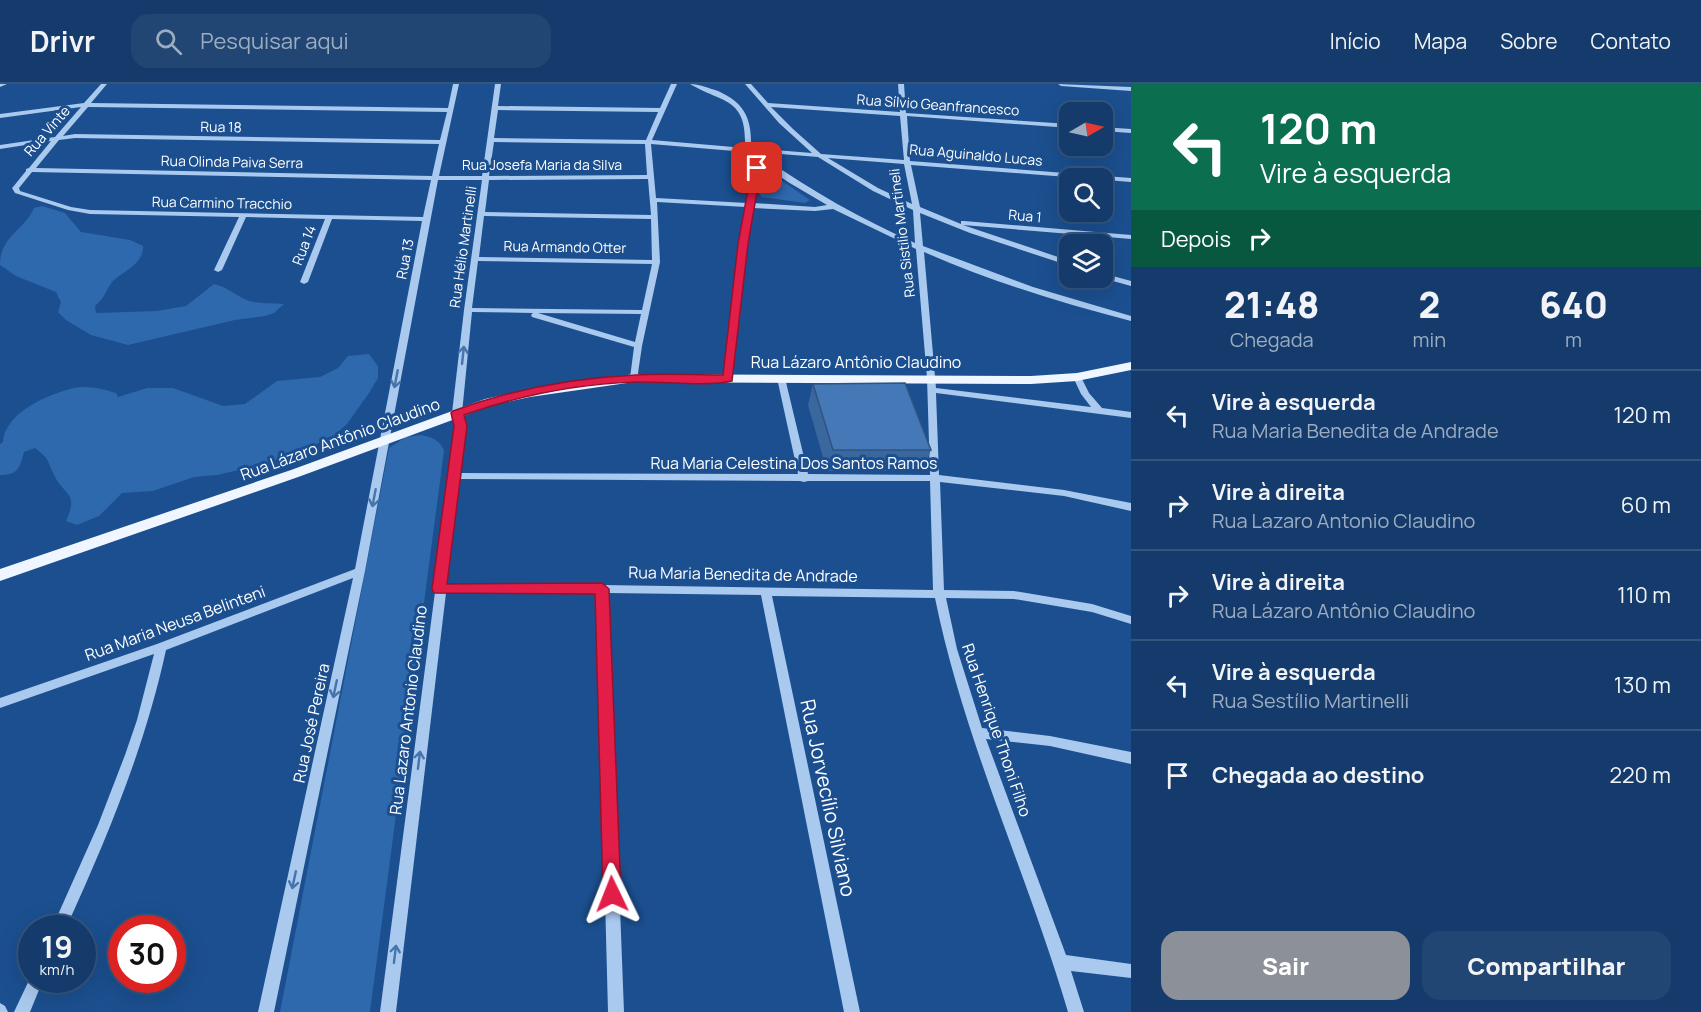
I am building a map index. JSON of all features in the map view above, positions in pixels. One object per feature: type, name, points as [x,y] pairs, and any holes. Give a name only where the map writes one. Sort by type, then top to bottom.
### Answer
[{"type":"main road","name":"Rua Lázaro Antônio Claudino","points":[[0,575],[385,441],[457,413],[490,402],[530,393],[634,378],[781,378],[931,384],[1077,377],[1131,366]]},
{"type":"street","name":"Rua Vinte","points":[[21,194],[15,188],[28,170],[104,84]]},
{"type":"street","name":"Rua 13","points":[[385,441],[441,142],[456,84]]},
{"type":"street","name":"Rua Hélio Martinelli","points":[[457,413],[468,310],[498,84]]},
{"type":"street","points":[[634,378],[638,346],[656,261],[654,200],[648,142],[674,84]]},
{"type":"street","points":[[693,84],[733,101],[749,123],[748,150],[799,188],[833,207],[919,247],[1037,291],[1131,319]]},
{"type":"street","points":[[748,84],[818,154],[880,191],[953,222],[1059,260]]},
{"type":"street","name":"Rua Sistilio Martineli","points":[[901,84],[908,162],[916,207],[931,384]]},
{"type":"street","points":[[1060,84],[1131,89]]},
{"type":"street","points":[[1128,84],[1131,89]]},
{"type":"street","points":[[0,116],[86,105],[449,110]]},
{"type":"street","name":"Rua Sílvio Geanfrancesco","points":[[768,105],[1059,125]]},
{"type":"street","points":[[495,108],[661,110]]},
{"type":"street","points":[[1113,130],[1131,131]]},
{"type":"street","name":"Rua 18","points":[[0,147],[56,138],[441,142]]},
{"type":"street","name":"Rua Aguinaldo Lucas","points":[[491,140],[648,142],[1131,180]]},
{"type":"street","points":[[728,378],[743,244],[757,168],[765,163]]},
{"type":"street","name":"Rua Olinda Paiva Serra","points":[[28,170],[435,178]]},
{"type":"street","name":"Rua Josefa Maria da Silva","points":[[435,178],[650,177]]},
{"type":"street","name":"Rua Carmino Tracchio","points":[[21,194],[70,209],[90,212],[426,219]]},
{"type":"street","points":[[654,200],[815,209],[833,207]]},
{"type":"street","points":[[482,214],[654,217]]},
{"type":"street","points":[[218,270],[244,215]]},
{"type":"street","name":"Rua 14","points":[[304,282],[329,217]]},
{"type":"street","name":"Rua 1","points":[[953,222],[1131,237]]},
{"type":"street","points":[[1022,248],[1018,236],[1023,227]]},
{"type":"street","name":"Rua Armando Otter","points":[[475,259],[656,261]]},
{"type":"street","points":[[1113,278],[1131,284]]},
{"type":"street","points":[[468,310],[645,312]]},
{"type":"street","points":[[521,311],[638,346]]},
{"type":"street","points":[[1077,377],[1085,394],[1099,411]]},
{"type":"street","points":[[781,378],[804,479]]},
{"type":"street","points":[[931,384],[1131,415]]},
{"type":"street","name":"Rua Henrique Thoni Filho","points":[[931,384],[939,593],[951,649],[977,733],[1061,962],[1076,1012]]},
{"type":"street","name":"Rua Lazaro Antonio Claudino","points":[[388,1012],[460,426],[457,413]]},
{"type":"street","name":"Rua José Pereira","points":[[266,1012],[360,571],[385,441]]},
{"type":"street","name":"Rua Maria Celestina Dos Santos Ramos","points":[[454,476],[935,478],[1064,493],[1131,507]]},
{"type":"street","name":"Rua Maria Neusa Belinteni","points":[[0,703],[160,647],[360,571]]},
{"type":"street","name":"Rua Maria Benedita de Andrade","points":[[439,589],[1014,595],[1092,608],[1131,620]]},
{"type":"street","points":[[602,589],[616,1012]]},
{"type":"street","name":"Rua Jorvecílio Silviano","points":[[766,591],[852,1012]]},
{"type":"street","points":[[65,915],[110,816],[152,694],[160,647]]},
{"type":"street","points":[[977,733],[1050,741],[1131,758]]},
{"type":"street","points":[[1061,962],[1131,971]]},
{"type":"street","points":[[22,1012],[30,993]]},
{"type":"shaded area","points":[[772,174],[810,200],[805,203],[762,197],[757,191],[759,176]]},
{"type":"shaded area","points":[[42,206],[65,213],[81,232],[130,240],[143,246],[143,252],[137,262],[109,286],[95,306],[96,313],[157,311],[186,306],[214,284],[249,301],[284,304],[274,313],[265,316],[235,320],[128,345],[91,335],[66,320],[58,312],[61,302],[56,292],[16,276],[0,265],[1,255],[8,240],[30,216],[34,208]]},
{"type":"shaded area","points":[[369,354],[378,366],[378,378],[347,424],[332,437],[265,464],[217,475],[194,477],[153,491],[122,493],[99,516],[77,525],[66,521],[71,505],[69,495],[58,482],[47,460],[35,448],[24,452],[17,470],[11,474],[0,475],[0,444],[11,422],[30,406],[64,391],[90,387],[116,393],[118,397],[147,388],[173,388],[223,406],[245,404],[277,381],[320,377],[338,368],[348,356]]},
{"type":"shaded area","points":[[421,435],[438,442],[444,451],[370,1012],[280,1012],[389,448],[406,437]]},
{"type":"building","points":[[905,383],[931,450],[833,450],[813,384]]},
{"type":"route","points":[[612,894],[602,589],[439,589],[460,426],[457,413],[490,402],[578,384],[634,378],[728,378],[743,244],[757,168]]}]
